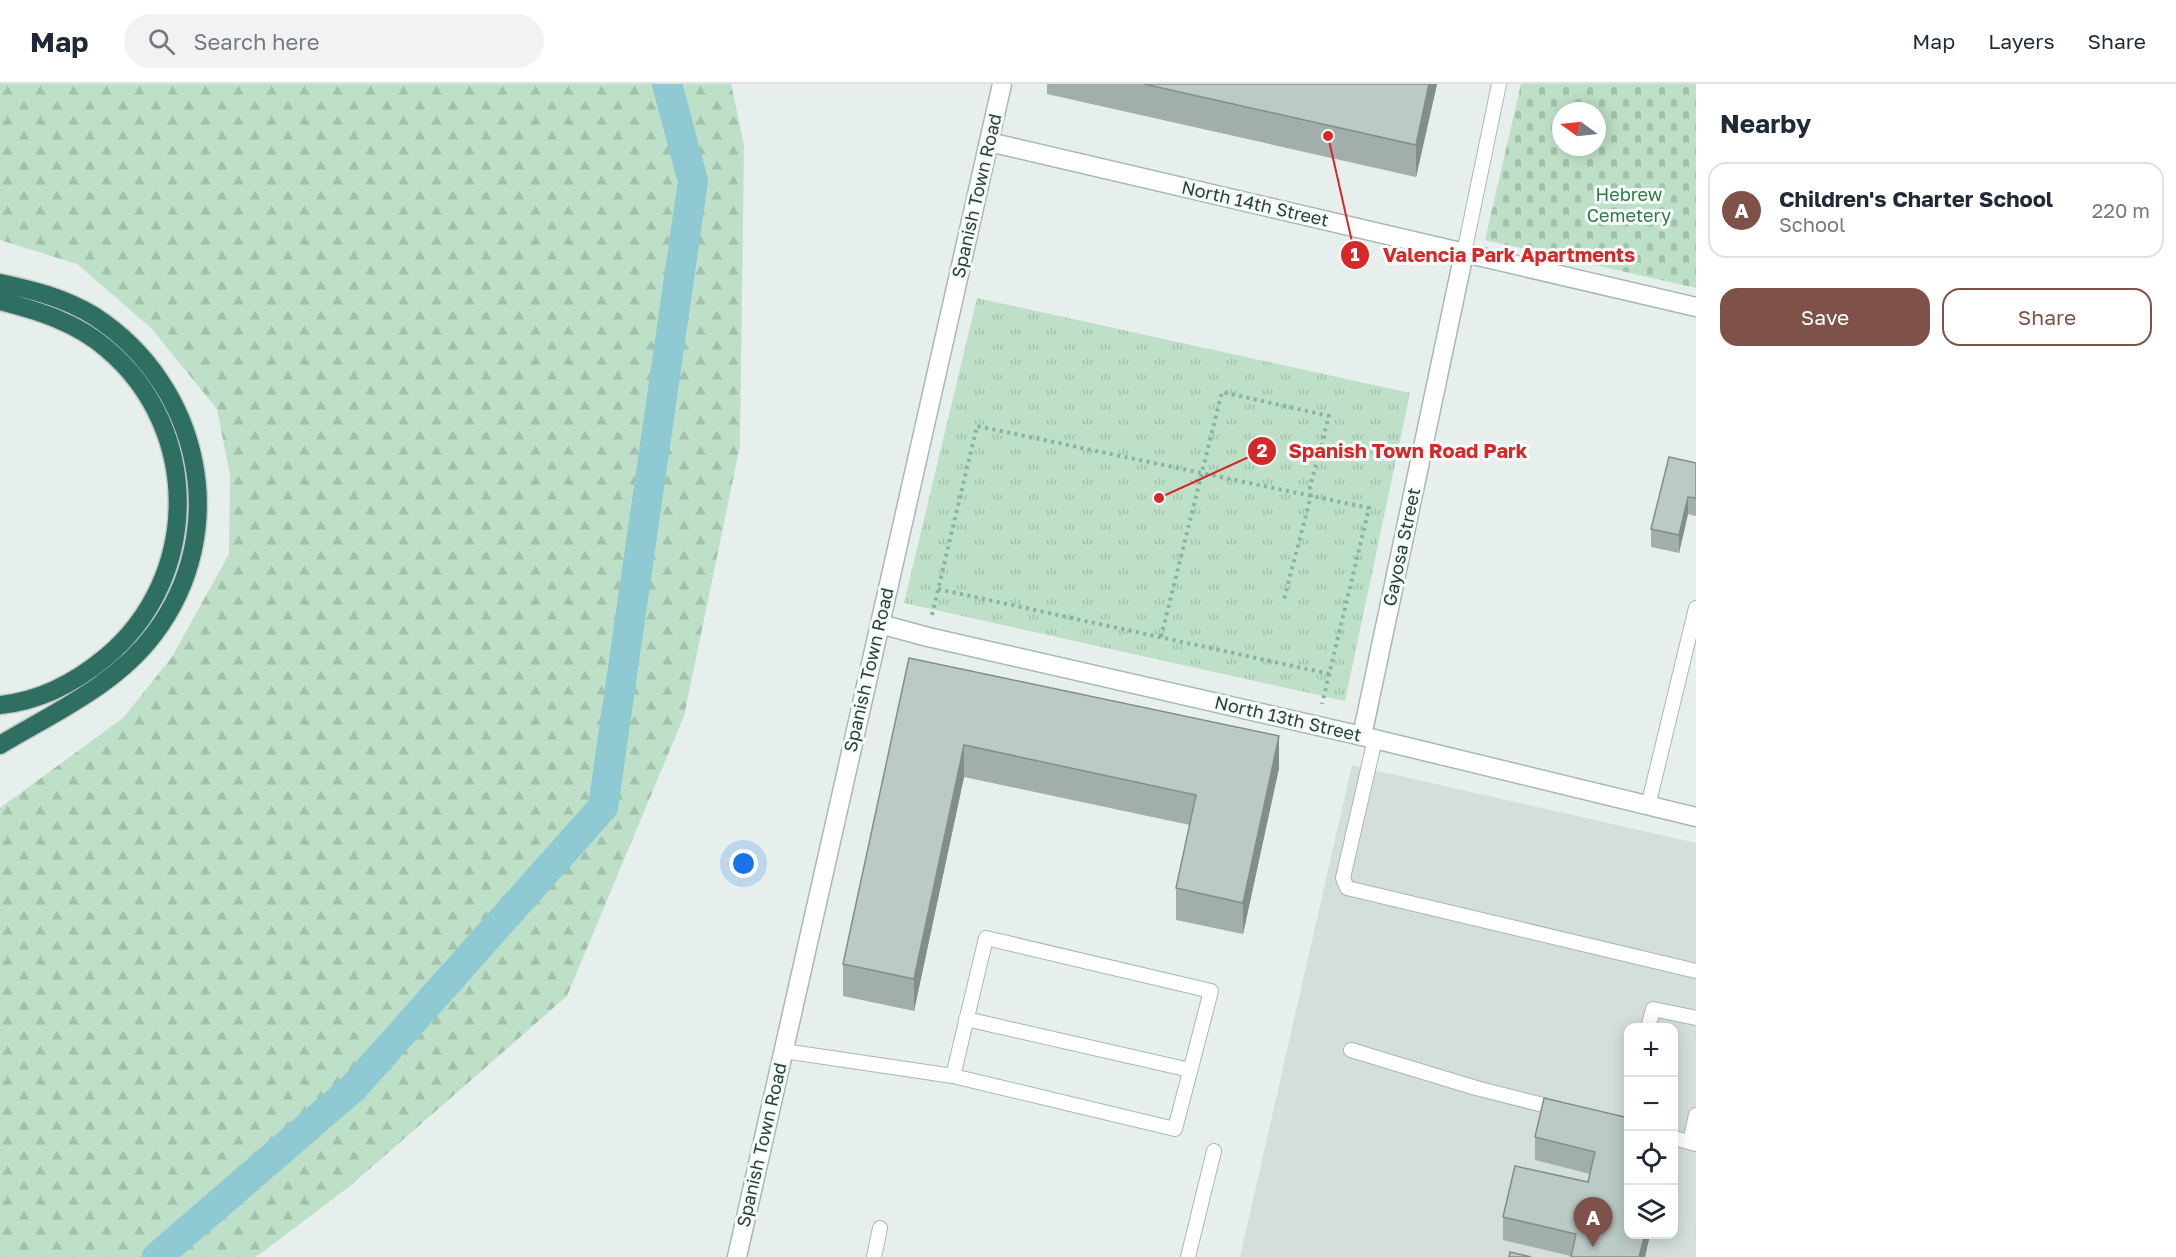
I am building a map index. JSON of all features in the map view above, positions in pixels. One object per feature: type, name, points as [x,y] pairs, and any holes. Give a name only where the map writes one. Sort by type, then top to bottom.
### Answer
[{"type":"highway","points":[[0,283],[58,298],[93,315],[144,360],[166,392],[185,430],[196,472],[199,508],[194,547],[184,579],[166,616],[144,646],[95,688],[0,745]]},
{"type":"highway","points":[[0,301],[29,308],[74,326],[108,350],[136,380],[148,396],[167,437],[176,477],[178,516],[167,570],[149,608],[129,635],[96,665],[60,687],[25,701],[0,705]]},
{"type":"street","name":"Spanish Town Road","points":[[737,1257],[1002,84]]},
{"type":"street","name":"North 14th Street","points":[[989,142],[1696,308]]},
{"type":"street","name":"Gayosa Street","points":[[1368,737],[1464,253]]},
{"type":"street","name":"North 13th Street","points":[[880,624],[928,637],[1368,737],[1696,817]]},
{"type":"lane","points":[[1464,253],[1499,84]]},
{"type":"lane","points":[[1648,806],[1696,608]]},
{"type":"lane","points":[[1368,737],[1343,878],[1347,888],[1696,971]]},
{"type":"lane","points":[[783,1051],[953,1076],[1175,1129],[1211,991],[986,938],[953,1076]]},
{"type":"lane","points":[[1649,1023],[1653,1009],[1696,1018]]},
{"type":"lane","points":[[966,1019],[1190,1071]]},
{"type":"lane","points":[[1351,1050],[1476,1088],[1568,1111]]},
{"type":"lane","points":[[1678,1139],[1693,1143],[1696,1115]]},
{"type":"lane","points":[[1188,1257],[1214,1151]]},
{"type":"lane","points":[[874,1257],[880,1228]]},
{"type":"path","points":[[1161,637],[1222,392],[1329,416],[1284,599]]},
{"type":"path","points":[[928,637],[976,426],[1369,508],[1316,725]]},
{"type":"path","points":[[938,589],[1330,674]]},
{"type":"shaded area","points":[[1352,765],[1696,843],[1696,1257],[1240,1257]]},
{"type":"green space","points":[[0,84],[731,84],[744,145],[740,446],[684,716],[567,996],[350,1186],[256,1257],[0,1257],[0,808],[123,718],[172,657],[229,554],[230,475],[217,409],[151,328],[77,264],[0,240]]},
{"type":"green space","name":"Hebrew Cemetery","points":[[1521,84],[1696,84],[1696,288],[1485,240]]},
{"type":"green space","points":[[977,298],[1410,393],[1345,701],[904,603]]},
{"type":"building","points":[[1144,84],[1429,84],[1416,145]]},
{"type":"building","points":[[1669,457],[1696,463],[1696,498],[1688,497],[1679,535],[1651,529]]},
{"type":"building","points":[[909,658],[1279,736],[1243,903],[1176,888],[1196,795],[964,745],[914,979],[843,964]]},
{"type":"building","points":[[1544,1098],[1624,1117],[1624,1239],[1644,1239],[1639,1257],[1571,1257],[1576,1234],[1503,1217],[1515,1166],[1588,1182],[1595,1152],[1535,1137]]},
{"type":"building","points":[[1510,1252],[1531,1257],[1509,1257]]},
{"type":"waterway","points":[[157,1257],[353,1088],[603,807],[693,181],[667,84]]},
{"type":"place","name":"Valencia Park Apartments","points":[[1328,136]]},
{"type":"place","name":"Spanish Town Road Park","points":[[1159,498]]},
{"type":"place","name":"Children's Charter School","points":[[1593,1247]]}]
